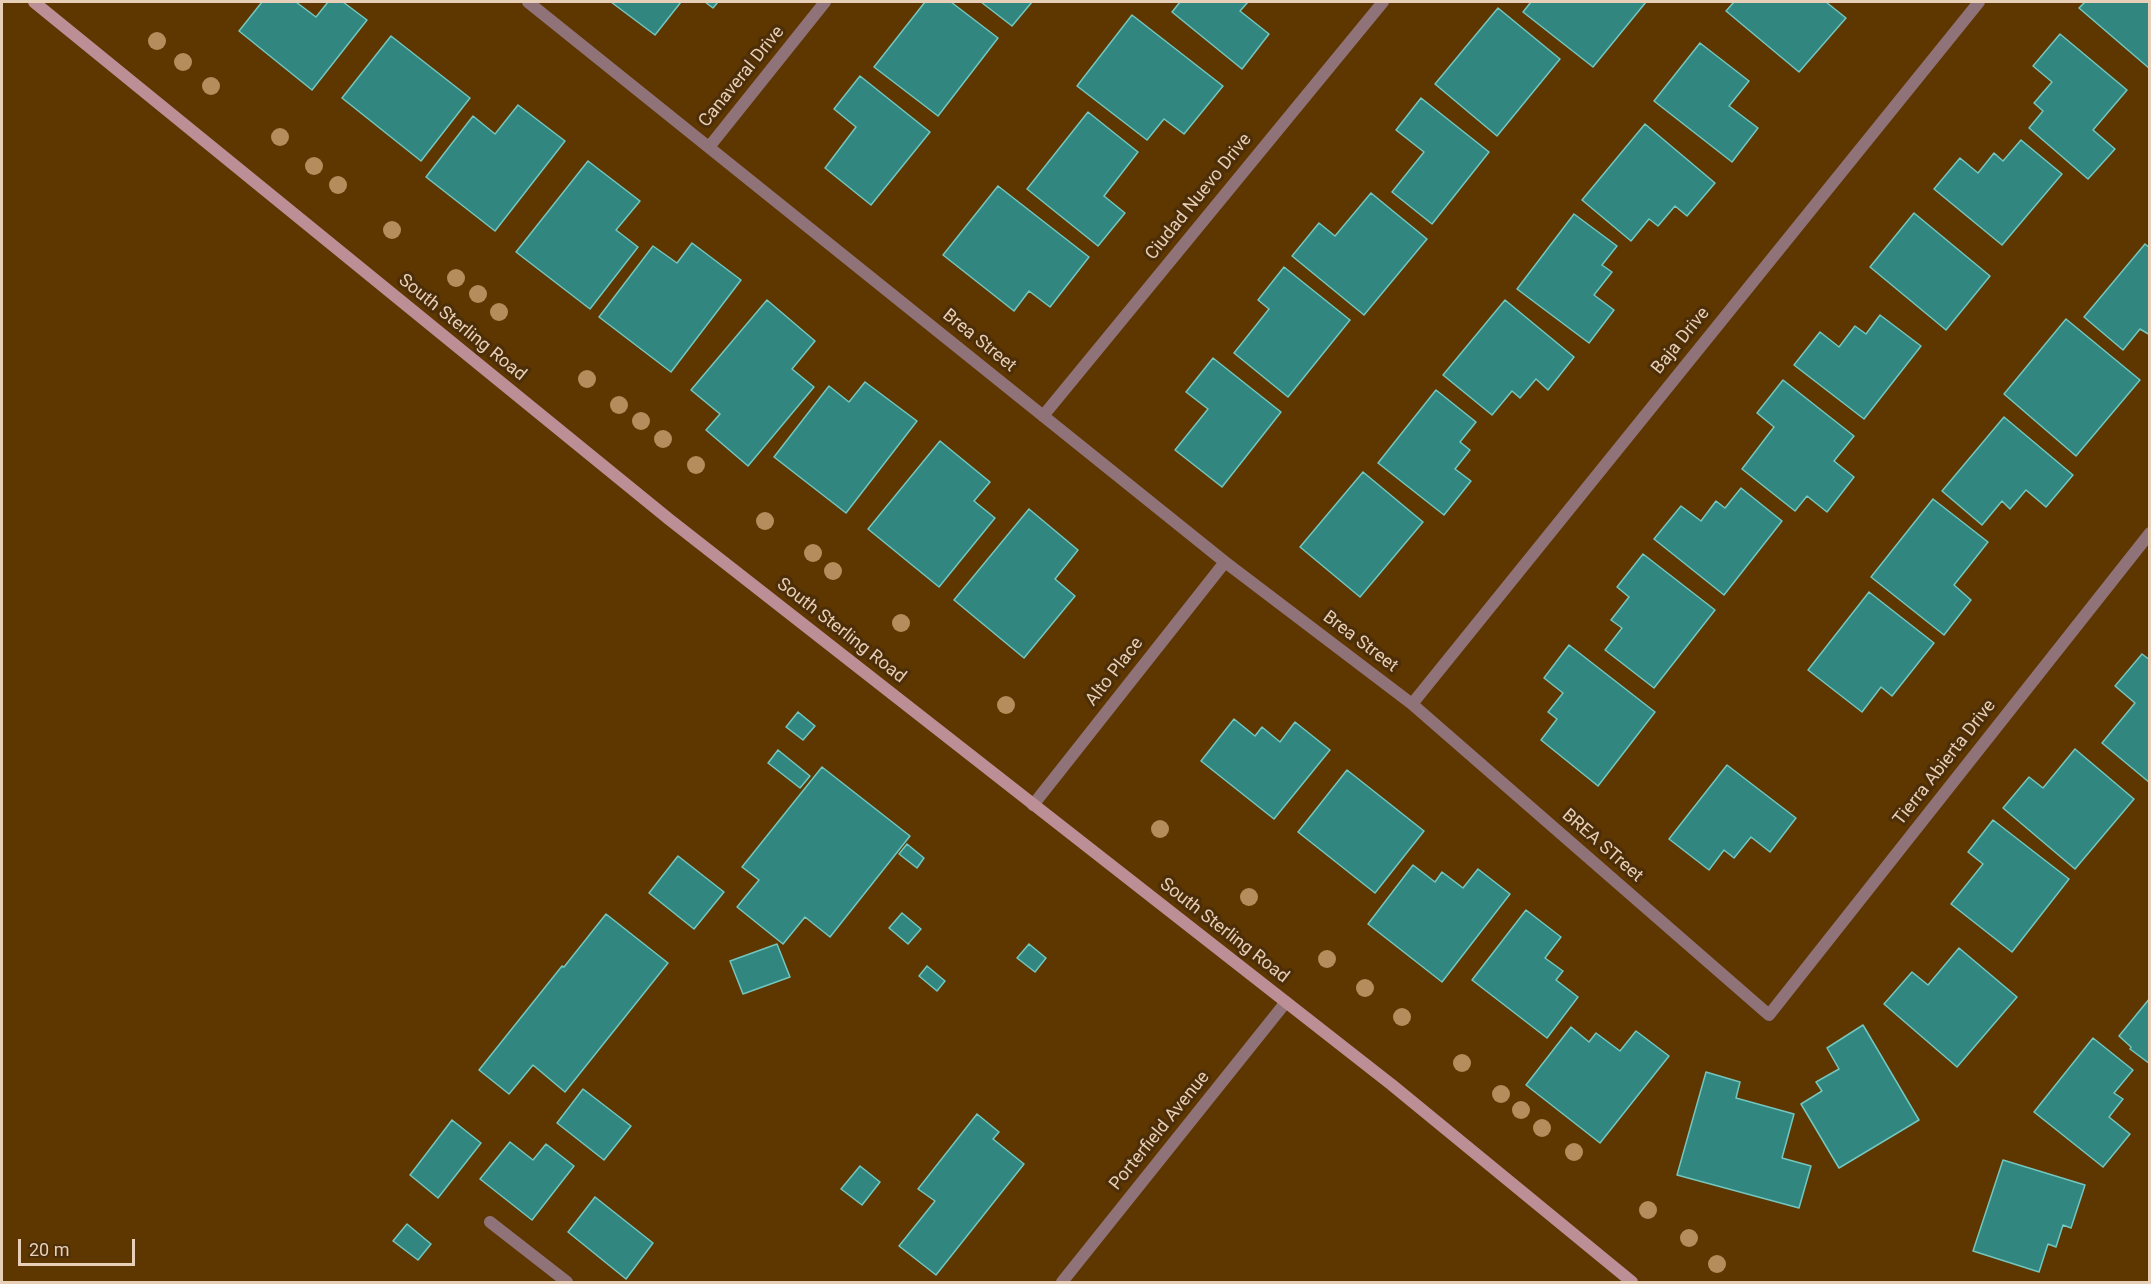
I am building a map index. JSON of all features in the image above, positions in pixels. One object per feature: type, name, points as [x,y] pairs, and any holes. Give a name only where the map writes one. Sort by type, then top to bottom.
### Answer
[{"type":"street","name":"South Sterling Road","points":[[34,2],[670,520],[1401,1092],[1632,1282]]},
{"type":"street","name":"Brea Street","points":[[528,2],[1225,562],[1412,704]]},
{"type":"street","name":"Canaveral Drive","points":[[709,147],[825,2]]},
{"type":"street","name":"Ciudad Nuevo Drive","points":[[1043,416],[1383,2]]},
{"type":"street","name":"Baja Drive","points":[[1412,704],[1979,2]]},
{"type":"street","name":"Tierra Abierta Drive","points":[[1769,1015],[2150,533]]},
{"type":"street","name":"Alto Place","points":[[1034,805],[1225,562]]},
{"type":"street","name":"BREA STreet","points":[[1412,704],[1769,1015]]},
{"type":"street","name":"Porterfield Avenue","points":[[1062,1282],[1286,1002]]},
{"type":"street","points":[[490,1222],[567,1282]]},
{"type":"building","points":[[262,2],[296,2],[316,17],[328,2],[343,2],[367,20],[312,90],[239,31]]},
{"type":"building","points":[[611,2],[681,2],[655,35]]},
{"type":"building","points":[[705,2],[718,2],[713,8]]},
{"type":"building","points":[[925,2],[951,2],[998,38],[938,116],[874,67]]},
{"type":"building","points":[[981,2],[1032,2],[1012,26]]},
{"type":"building","points":[[1180,2],[1248,2],[1240,11],[1269,34],[1242,69],[1172,12]]},
{"type":"building","points":[[1531,2],[1646,2],[1593,67],[1523,12]]},
{"type":"building","points":[[1734,2],[1826,2],[1846,18],[1799,72],[1726,11]]},
{"type":"building","points":[[2085,2],[2150,2],[2150,69],[2079,8]]},
{"type":"building","points":[[1498,8],[1560,59],[1497,136],[1435,84]]},
{"type":"building","points":[[1132,15],[1223,86],[1184,134],[1164,119],[1147,140],[1077,86]]},
{"type":"building","points":[[2060,34],[2127,90],[2093,130],[2115,149],[2088,179],[2029,128],[2043,111],[2034,103],[2052,82],[2033,66]]},
{"type":"building","points":[[391,36],[470,98],[421,161],[342,98]]},
{"type":"building","points":[[1700,43],[1749,81],[1729,106],[1758,128],[1732,162],[1654,101]]},
{"type":"building","points":[[860,76],[930,132],[871,205],[825,168],[856,127],[834,109]]},
{"type":"building","points":[[1421,98],[1489,152],[1432,224],[1392,192],[1424,152],[1396,130]]},
{"type":"building","points":[[518,105],[565,141],[495,231],[426,177],[473,116],[495,134]]},
{"type":"building","points":[[1088,112],[1138,152],[1104,196],[1125,213],[1098,246],[1027,189]]},
{"type":"building","points":[[1645,124],[1715,183],[1687,216],[1675,206],[1658,226],[1649,219],[1631,241],[1582,200]]},
{"type":"building","points":[[2021,140],[2062,174],[2002,245],[1934,189],[1960,158],[1978,173],[1994,153],[2003,161]]},
{"type":"building","points":[[588,161],[640,201],[616,230],[638,247],[590,309],[516,252]]},
{"type":"building","points":[[998,186],[1089,257],[1050,307],[1029,291],[1014,311],[943,255]]},
{"type":"building","points":[[1371,193],[1427,239],[1364,315],[1292,256],[1319,223],[1335,236]]},
{"type":"building","points":[[1914,213],[1990,276],[1946,330],[1870,267]]},
{"type":"building","points":[[1574,214],[1617,246],[1602,265],[1612,272],[1594,295],[1614,310],[1589,343],[1517,289]]},
{"type":"building","points":[[692,243],[741,280],[671,372],[599,317],[653,246],[677,263]]},
{"type":"building","points":[[2145,244],[2150,248],[2150,335],[2140,329],[2123,350],[2084,317]]},
{"type":"building","points":[[1284,267],[1350,320],[1288,397],[1234,353],[1269,309],[1258,300]]},
{"type":"building","points":[[767,300],[815,341],[792,369],[814,387],[748,466],[706,430],[720,414],[691,390]]},
{"type":"building","points":[[1505,300],[1574,357],[1548,390],[1536,379],[1520,398],[1512,391],[1492,415],[1443,375]]},
{"type":"building","points":[[1880,315],[1921,346],[1864,419],[1794,365],[1820,332],[1839,347],[1855,326],[1866,334]]},
{"type":"building","points":[[2066,319],[2140,380],[2076,456],[2004,394]]},
{"type":"building","points":[[1213,358],[1281,412],[1222,487],[1175,450],[1208,409],[1186,392]]},
{"type":"building","points":[[1783,380],[1854,436],[1834,461],[1854,477],[1827,512],[1807,496],[1795,511],[1742,469],[1774,427],[1757,413]]},
{"type":"building","points":[[865,382],[917,421],[846,513],[774,457],[829,386],[849,402]]},
{"type":"building","points":[[1436,390],[1476,422],[1460,442],[1470,450],[1455,469],[1471,481],[1444,515],[1378,463]]},
{"type":"building","points":[[2004,417],[2073,475],[2046,507],[2026,490],[2010,509],[2002,501],[1982,525],[1942,491]]},
{"type":"building","points":[[940,441],[990,482],[974,501],[995,518],[939,587],[868,529]]},
{"type":"building","points":[[1363,472],[1423,522],[1360,597],[1300,547]]},
{"type":"building","points":[[1741,488],[1782,521],[1724,595],[1654,539],[1681,506],[1701,521],[1716,501],[1725,508]]},
{"type":"building","points":[[1933,499],[1988,542],[1954,585],[1971,600],[1944,635],[1871,577]]},
{"type":"building","points":[[1029,509],[1078,550],[1055,579],[1075,596],[1024,658],[954,600]]},
{"type":"building","points":[[1643,554],[1715,610],[1654,688],[1605,650],[1622,628],[1611,620],[1629,597],[1617,587]]},
{"type":"building","points":[[1869,592],[1934,643],[1892,696],[1881,687],[1862,712],[1808,670]]},
{"type":"building","points":[[1569,645],[1655,712],[1598,786],[1541,740],[1557,719],[1548,712],[1563,693],[1544,678]]},
{"type":"building","points":[[2142,654],[2150,660],[2150,783],[2102,743],[2135,703],[2115,686]]},
{"type":"building","points":[[798,712],[815,726],[803,740],[786,727]]},
{"type":"building","points":[[1234,719],[1255,736],[1262,727],[1280,742],[1295,722],[1330,750],[1274,819],[1201,761]]},
{"type":"building","points":[[2075,749],[2134,799],[2075,869],[2003,808],[2029,777],[2043,788]]},
{"type":"building","points":[[778,750],[810,776],[800,788],[768,763]]},
{"type":"building","points":[[1727,765],[1796,818],[1770,852],[1751,837],[1734,858],[1724,850],[1709,870],[1669,839]]},
{"type":"building","points":[[822,767],[910,836],[830,937],[805,917],[783,944],[737,907],[759,880],[742,867]]},
{"type":"building","points":[[1347,770],[1424,831],[1375,893],[1298,832]]},
{"type":"building","points":[[1993,820],[2069,879],[2012,952],[1951,904],[1983,864],[1968,852]]},
{"type":"building","points":[[907,844],[924,858],[917,868],[899,854]]},
{"type":"building","points":[[678,856],[724,892],[694,929],[649,893]]},
{"type":"building","points":[[1413,865],[1435,882],[1442,872],[1463,888],[1478,869],[1510,894],[1442,982],[1368,924]]},
{"type":"building","points":[[1526,910],[1561,937],[1545,958],[1563,971],[1556,980],[1578,997],[1547,1038],[1472,980]]},
{"type":"building","points":[[902,913],[921,929],[908,944],[889,928]]},
{"type":"building","points":[[606,914],[668,963],[565,1092],[533,1065],[509,1094],[479,1070]]},
{"type":"building","points":[[777,944],[790,977],[743,994],[730,961]]},
{"type":"building","points":[[1029,944],[1046,958],[1035,972],[1017,958]]},
{"type":"building","points":[[1959,948],[2017,997],[1957,1067],[1884,1004],[1912,972],[1928,985]]},
{"type":"building","points":[[927,966],[945,981],[937,991],[919,976]]},
{"type":"building","points":[[2150,998],[2150,1064],[2130,1049],[2131,1047],[2119,1036]]},
{"type":"building","points":[[1863,1025],[1919,1120],[1839,1168],[1801,1104],[1822,1091],[1816,1082],[1839,1069],[1827,1048]]},
{"type":"building","points":[[1571,1027],[1589,1042],[1596,1033],[1620,1051],[1636,1031],[1669,1056],[1600,1143],[1526,1085]]},
{"type":"building","points":[[2093,1038],[2133,1070],[2114,1093],[2123,1099],[2109,1117],[2130,1134],[2103,1167],[2034,1112]]},
{"type":"building","points":[[1706,1072],[1740,1082],[1736,1098],[1794,1114],[1782,1158],[1811,1166],[1799,1208],[1677,1175]]},
{"type":"building","points":[[583,1089],[631,1126],[604,1160],[557,1123]]},
{"type":"building","points":[[977,1114],[999,1132],[993,1139],[1024,1164],[936,1275],[899,1246],[935,1201],[918,1189]]},
{"type":"building","points":[[452,1120],[481,1143],[438,1198],[410,1175]]},
{"type":"building","points":[[510,1142],[533,1160],[546,1144],[574,1166],[532,1220],[480,1179]]},
{"type":"building","points":[[2003,1160],[2085,1185],[2071,1228],[2063,1225],[2056,1247],[2048,1244],[2039,1272],[1973,1251]]},
{"type":"building","points":[[860,1166],[880,1182],[862,1205],[841,1189]]},
{"type":"building","points":[[595,1197],[653,1243],[626,1279],[568,1232]]},
{"type":"building","points":[[407,1224],[431,1244],[418,1260],[393,1241]]}]
